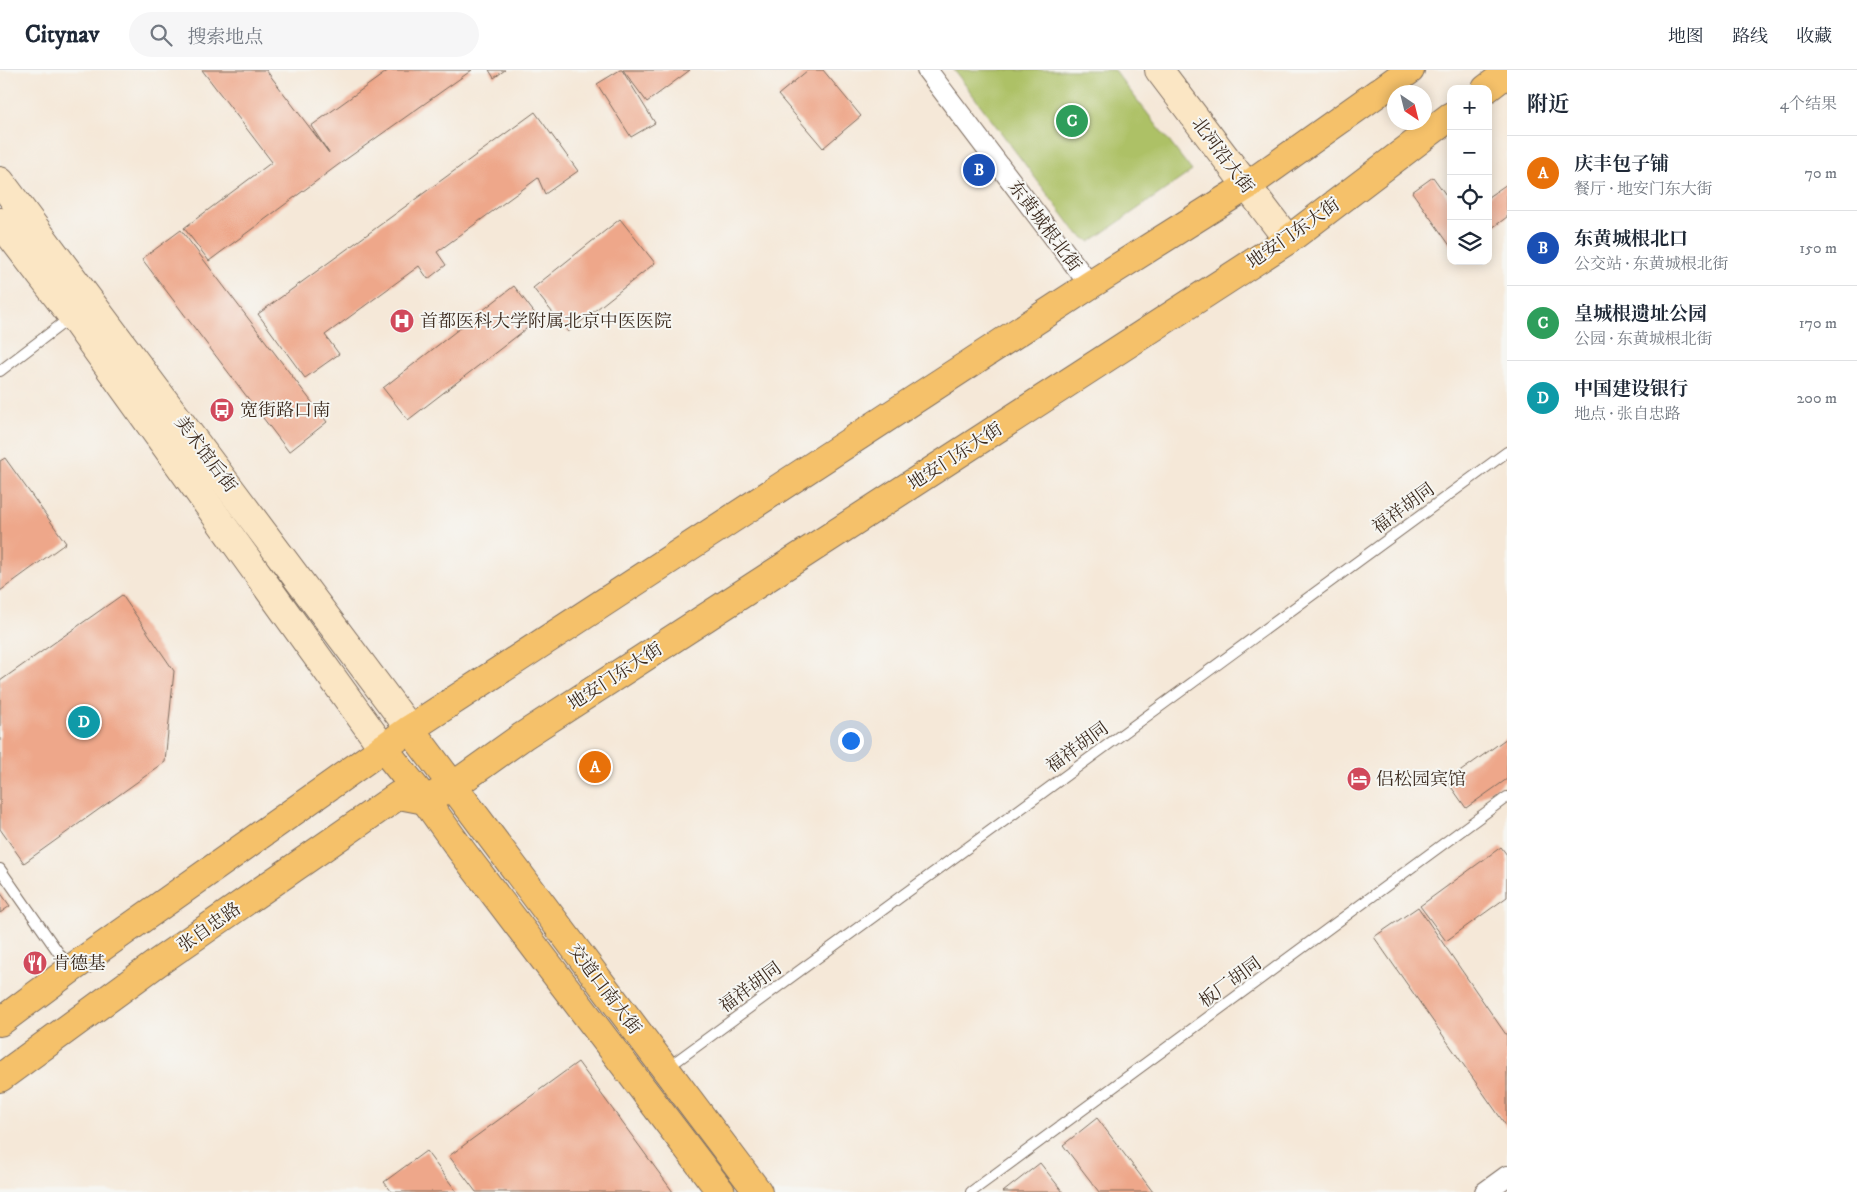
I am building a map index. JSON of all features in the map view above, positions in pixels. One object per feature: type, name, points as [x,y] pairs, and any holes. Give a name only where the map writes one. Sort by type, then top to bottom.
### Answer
[{"type":"main road","name":"北河沿大街","points":[[1159,70],[1288,240]]},
{"type":"main road","points":[[0,1022],[71,969],[410,729],[1090,285],[1247,186],[1410,70]]},
{"type":"main road","points":[[1491,85],[1507,73]]},
{"type":"main road","name":"地安门东大街","points":[[425,800],[452,786],[532,731],[1288,240],[1447,119]]},
{"type":"main road","name":"美术馆后街","points":[[0,181],[410,729]]},
{"type":"main road","name":"美术馆后街","points":[[0,222],[72,316],[383,748]]},
{"type":"main road","name":"交道口南大街","points":[[410,729],[758,1192]]},
{"type":"main road","name":"交道口南大街","points":[[383,748],[425,800],[721,1192]]},
{"type":"main road","name":"张自忠路","points":[[0,1078],[157,963],[399,795],[425,800]]},
{"type":"street","name":"东黄城根北街","points":[[927,70],[1090,285]]},
{"type":"street","points":[[1485,1192],[1507,1176]]},
{"type":"lane","points":[[0,371],[72,316]]},
{"type":"lane","name":"福祥胡同","points":[[666,1069],[1507,452]]},
{"type":"lane","name":"板厂胡同","points":[[971,1192],[1507,797]]},
{"type":"lane","points":[[0,869],[71,969]]},
{"type":"green space","points":[[954,70],[1114,70],[1192,171],[1090,242],[1076,232]]},
{"type":"building","points":[[202,70],[266,70],[329,153],[311,126],[389,70],[472,70],[338,165],[209,261],[184,228],[272,162]]},
{"type":"building","points":[[489,70],[505,70],[494,78]]},
{"type":"building","points":[[622,70],[655,123],[631,137],[597,84]]},
{"type":"building","points":[[623,70],[690,70],[647,102]]},
{"type":"building","points":[[808,70],[823,70],[861,116],[823,148],[778,95]]},
{"type":"building","points":[[535,112],[578,171],[545,194],[538,178],[437,252],[446,265],[428,279],[419,266],[325,335],[339,354],[305,378],[258,314]]},
{"type":"building","points":[[1433,177],[1447,196],[1447,241],[1412,192]]},
{"type":"building","points":[[1507,184],[1507,217],[1492,228],[1492,220],[1492,194]]},
{"type":"building","points":[[620,219],[655,263],[568,332],[533,288]]},
{"type":"building","points":[[181,230],[327,422],[289,452],[142,259]]},
{"type":"building","points":[[514,286],[539,319],[408,420],[383,388]]},
{"type":"building","points":[[5,458],[66,543],[0,591],[0,461]]},
{"type":"building","points":[[122,595],[174,671],[165,762],[24,863],[0,829],[0,681]]},
{"type":"building","points":[[1507,738],[1507,779],[1466,808],[1447,781]]},
{"type":"building","points":[[1501,847],[1507,855],[1507,897],[1446,941],[1420,906]]},
{"type":"building","points":[[0,892],[10,906],[0,913]]},
{"type":"building","points":[[1418,907],[1507,1036],[1507,1127],[1374,937]]},
{"type":"building","points":[[578,1062],[673,1192],[476,1192],[449,1156]]},
{"type":"building","points":[[1097,1118],[1153,1192],[1099,1192],[1063,1145]]},
{"type":"building","points":[[426,1151],[457,1192],[392,1192],[384,1182]]},
{"type":"building","points":[[1040,1163],[1063,1192],[1003,1192]]},
{"type":"place","name":"皇城根遗址公园","points":[[1072,121]]},
{"type":"place","name":"东黄城根北口","points":[[979,170]]},
{"type":"place","name":"首都医科大学附属北京中医医院","points":[[402,321]]},
{"type":"place","name":"宽街路口南","points":[[222,410]]},
{"type":"place","name":"中国建设银行","points":[[84,722]]},
{"type":"place","name":"庆丰包子铺","points":[[595,767]]},
{"type":"place","name":"侣松园宾馆","points":[[1359,779]]},
{"type":"place","name":"肯德基","points":[[35,963]]}]
